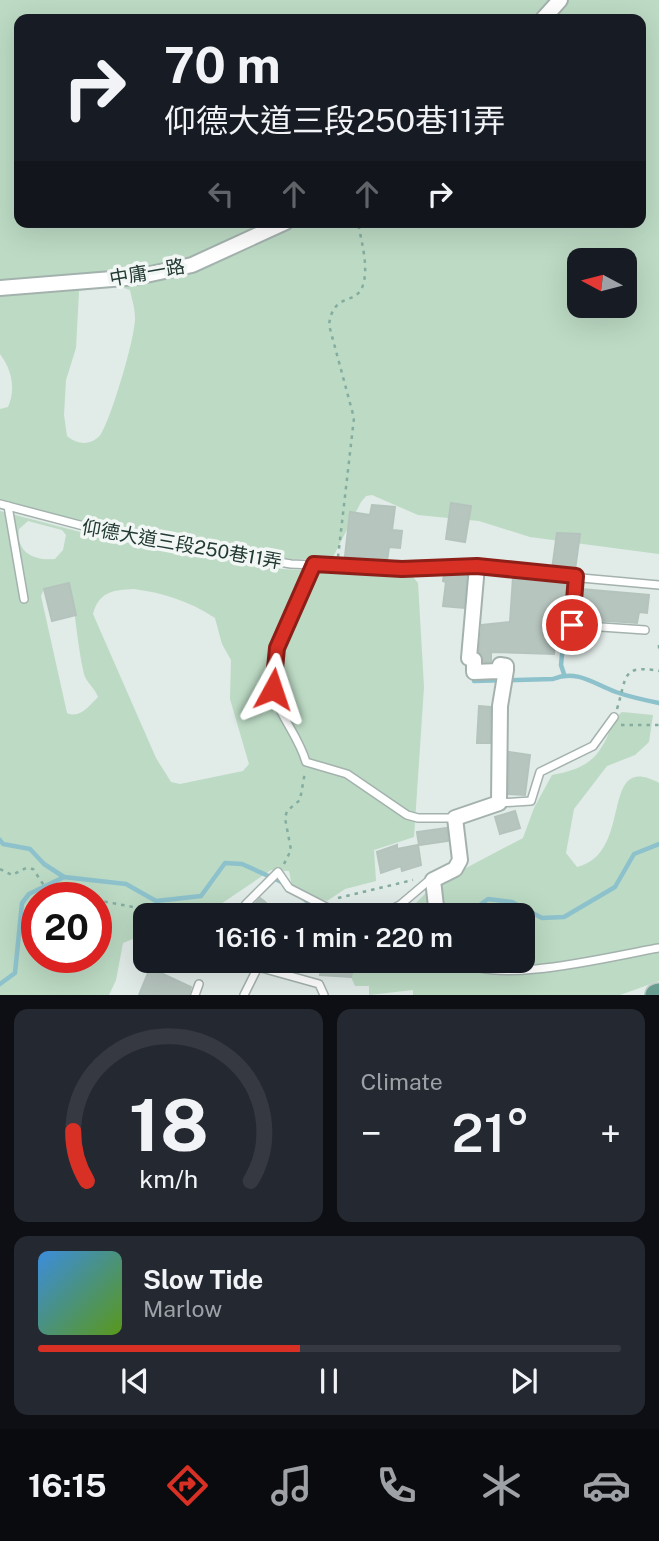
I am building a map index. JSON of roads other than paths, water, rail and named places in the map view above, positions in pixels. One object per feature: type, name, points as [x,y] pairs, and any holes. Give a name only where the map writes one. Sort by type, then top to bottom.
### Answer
[{"type":"street","points":[[547,14],[560,0]]},
{"type":"street","name":"中庸一路","points":[[0,288],[137,277],[192,265],[273,228]]},
{"type":"street","points":[[436,903],[433,880],[455,869],[460,860],[455,818],[499,803],[500,706],[506,666],[500,666],[498,671],[474,672],[474,660],[469,658],[477,566]]},
{"type":"lane","name":"仰德大道三段250巷11弄","points":[[4,505],[114,534],[291,564],[402,569],[477,566],[659,585]]},
{"type":"lane","points":[[4,505],[24,598]]},
{"type":"lane","points":[[314,564],[304,591],[286,622],[277,648],[273,673],[276,701],[302,747],[306,762],[347,774],[407,815],[418,818],[455,818]]},
{"type":"lane","points":[[576,576],[572,625],[645,630]]},
{"type":"lane","points":[[499,803],[531,801],[540,772],[593,746],[614,717]]},
{"type":"lane","points":[[403,903],[431,879],[455,869]]},
{"type":"lane","points":[[247,903],[278,872],[289,888],[313,903]]},
{"type":"lane","points":[[535,971],[659,948]]},
{"type":"lane","points":[[244,995],[253,973]]},
{"type":"lane","points":[[284,973],[319,984],[324,995]]},
{"type":"lane","points":[[195,995],[199,984]]},
{"type":"waterway","points":[[564,674],[561,665],[565,622]]},
{"type":"waterway","points":[[474,681],[553,679],[570,676],[585,679],[621,694],[659,703]]},
{"type":"waterway","points":[[0,840],[3,844],[30,849],[44,864],[64,877]]},
{"type":"waterway","points":[[535,914],[542,918],[564,917],[615,887],[634,854],[659,844]]},
{"type":"waterway","points":[[0,984],[15,973],[22,903],[29,894],[64,877],[126,884],[156,901],[201,896],[225,863],[242,864],[284,883]]},
{"type":"waterway","points":[[302,897],[309,903]]},
{"type":"waterway","points":[[482,903],[488,899],[514,903]]}]
